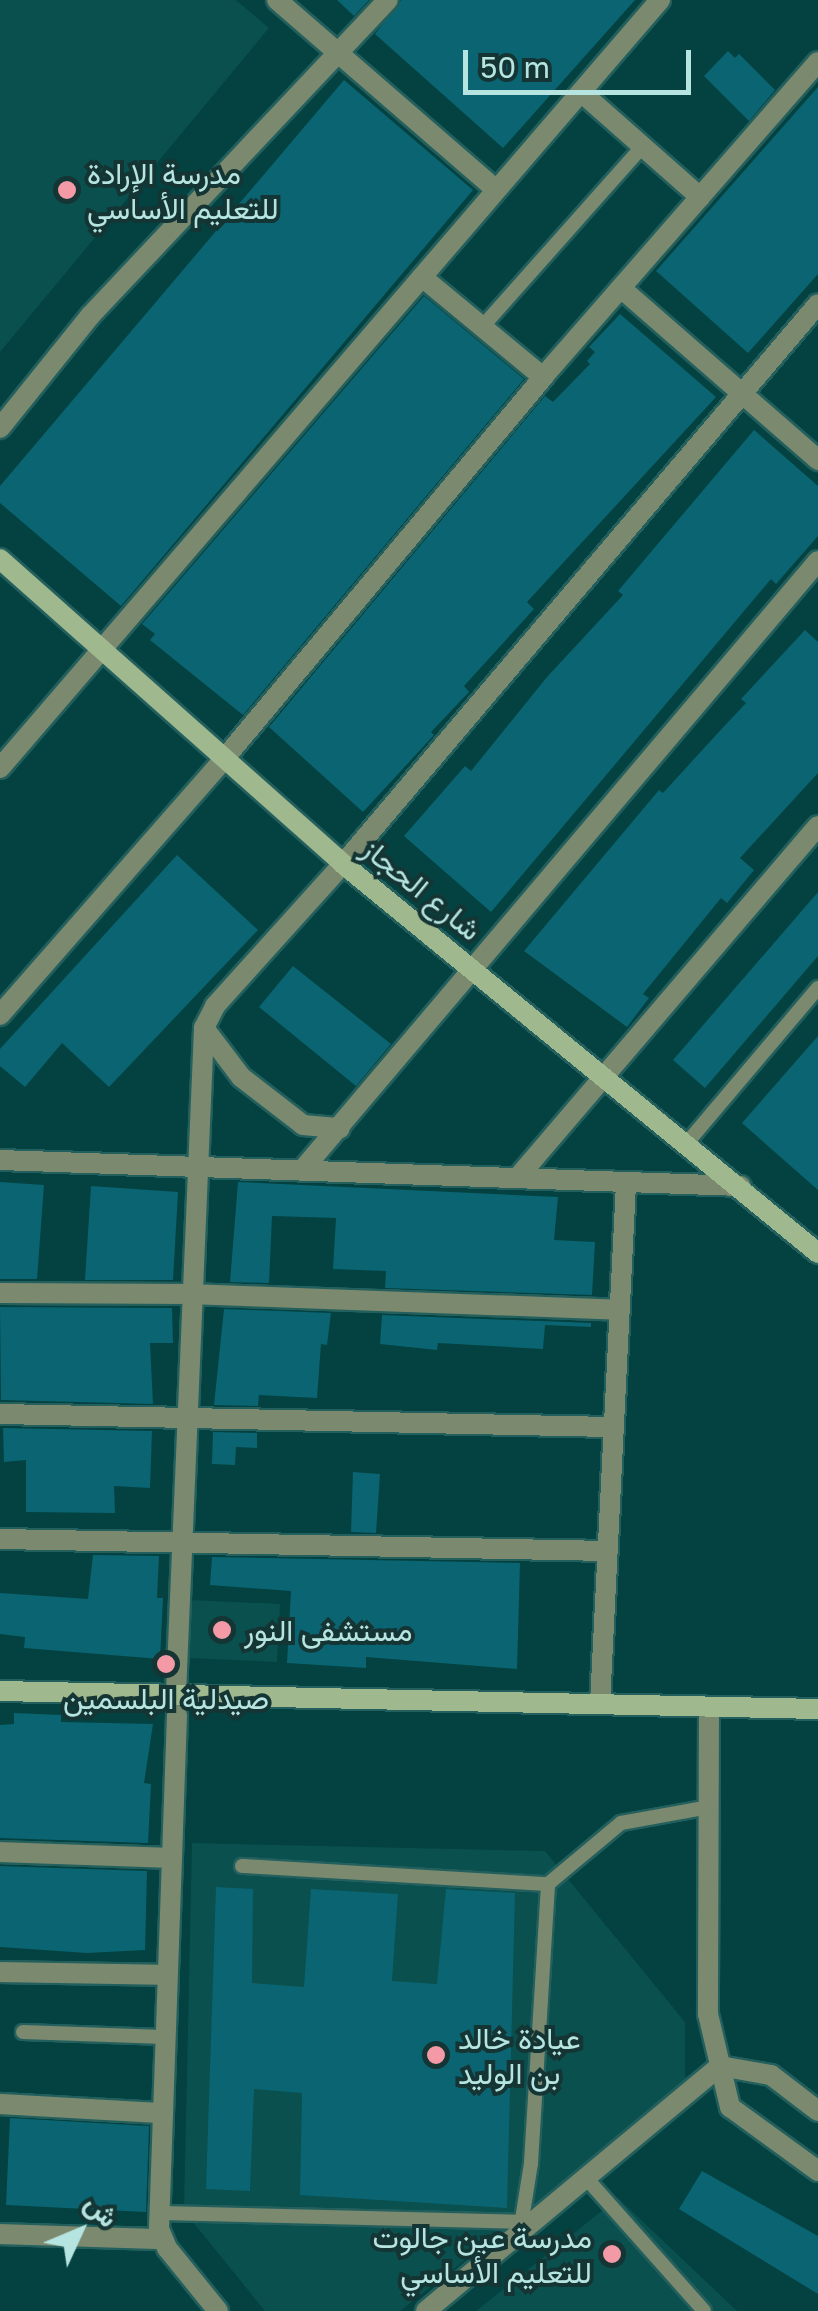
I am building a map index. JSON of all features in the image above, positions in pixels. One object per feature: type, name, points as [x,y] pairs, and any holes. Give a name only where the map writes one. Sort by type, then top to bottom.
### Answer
[{"type":"main road","name":"شارع الحجاز","points":[[0,559],[344,864],[818,1253]]},
{"type":"main road","points":[[0,1692],[176,1705],[600,1704],[818,1709]]},
{"type":"street","points":[[277,0],[495,189]]},
{"type":"street","points":[[0,428],[90,316],[341,55],[388,0]]},
{"type":"street","points":[[0,768],[660,0]]},
{"type":"street","points":[[0,1015],[224,759],[543,377],[818,62]]},
{"type":"street","points":[[580,92],[700,197]]},
{"type":"street","points":[[422,277],[543,377]]},
{"type":"street","points":[[621,288],[818,460]]},
{"type":"street","points":[[218,2311],[162,2239],[159,2213],[179,1540],[204,1028],[215,1006],[344,864],[818,304]]},
{"type":"street","points":[[304,1168],[818,561]]},
{"type":"street","points":[[802,580],[818,594]]},
{"type":"street","points":[[519,1176],[818,826]]},
{"type":"street","points":[[204,1028],[241,1078],[303,1125],[340,1128]]},
{"type":"street","points":[[0,1160],[741,1186]]},
{"type":"street","points":[[600,1704],[626,1182]]},
{"type":"street","points":[[0,1293],[189,1294],[619,1310]]},
{"type":"street","points":[[0,1414],[612,1426]]},
{"type":"street","points":[[0,1539],[606,1551]]},
{"type":"street","points":[[709,1708],[708,2014],[720,2066],[730,2106],[818,2171]]},
{"type":"street","points":[[0,1852],[170,1858]]},
{"type":"street","points":[[0,1972],[165,1975]]},
{"type":"street","points":[[720,2066],[771,2076],[818,2111]]},
{"type":"street","points":[[426,2311],[720,2066]]},
{"type":"street","points":[[0,2104],[163,2113]]},
{"type":"street","points":[[0,2234],[162,2239]]},
{"type":"lane","points":[[483,326],[642,147]]},
{"type":"lane","points":[[687,1143],[818,988]]},
{"type":"lane","points":[[242,1866],[548,1884],[621,1823],[709,1807]]},
{"type":"lane","points":[[159,2213],[520,2230],[531,2163],[548,1884]]},
{"type":"lane","points":[[23,2032],[164,2037]]},
{"type":"lane","points":[[586,2179],[704,2311]]},
{"type":"shaded area","name":"مدرسة الإرادة للتعليم الأساسي","points":[[0,0],[236,0],[269,28],[0,352]]},
{"type":"shaded area","name":"مستشفى النور","points":[[168,1599],[280,1604],[277,1662],[165,1657]]},
{"type":"shaded area","name":"عيادة خالد بن الوليد","points":[[192,1843],[545,1851],[685,2022],[685,2088],[400,2311],[265,2311],[184,2211]]},
{"type":"shaded area","name":"مدرسة عين جالوت للتعليم الأساسي","points":[[618,2198],[737,2311],[476,2311]]},
{"type":"building","points":[[337,0],[369,0],[354,16]]},
{"type":"building","points":[[401,0],[635,0],[503,148],[375,34]]},
{"type":"building","points":[[728,51],[735,58],[739,54],[775,90],[749,121],[704,76]]},
{"type":"building","points":[[344,80],[473,190],[121,606],[0,503],[0,486]]},
{"type":"building","points":[[818,87],[818,274],[748,353],[656,271]]},
{"type":"building","points":[[424,296],[524,379],[243,715],[150,640],[155,634],[142,624]]},
{"type":"building","points":[[620,314],[716,397],[527,602],[534,609],[464,686],[469,692],[431,732],[434,735],[363,812],[269,727],[545,396],[553,402],[590,364],[587,361],[595,352],[589,347]]},
{"type":"building","points":[[754,430],[818,486],[818,536],[776,584],[771,579],[491,912],[404,836],[465,766],[471,771],[547,677],[623,595],[618,591]]},
{"type":"building","points":[[805,630],[818,642],[818,773],[740,858],[754,870],[727,903],[721,898],[643,994],[649,998],[627,1027],[524,951],[659,790],[663,793],[746,703],[741,699]]},
{"type":"building","points":[[177,855],[258,930],[109,1087],[62,1043],[25,1087],[0,1066],[0,1049]]},
{"type":"building","points":[[818,892],[818,956],[705,1088],[673,1060]]},
{"type":"building","points":[[293,966],[391,1044],[356,1086],[259,1007]]},
{"type":"building","points":[[818,1036],[818,1190],[742,1123]]},
{"type":"building","points":[[0,1182],[44,1185],[37,1279],[0,1279]]},
{"type":"building","points":[[238,1182],[558,1197],[554,1240],[595,1242],[592,1295],[385,1288],[386,1271],[333,1269],[336,1218],[272,1216],[269,1283],[230,1282]]},
{"type":"building","points":[[91,1186],[178,1192],[173,1280],[85,1280]]},
{"type":"building","points":[[0,1307],[172,1308],[173,1343],[150,1343],[153,1404],[1,1400]]},
{"type":"building","points":[[224,1309],[331,1313],[327,1345],[321,1344],[317,1398],[259,1395],[258,1406],[214,1405]]},
{"type":"building","points":[[382,1315],[591,1323],[591,1327],[545,1325],[543,1349],[438,1343],[437,1350],[380,1344]]},
{"type":"building","points":[[3,1428],[152,1431],[150,1488],[114,1486],[115,1513],[26,1512],[26,1460],[4,1462]]},
{"type":"building","points":[[213,1432],[257,1433],[257,1448],[236,1447],[235,1465],[212,1464]]},
{"type":"building","points":[[353,1472],[380,1474],[376,1533],[351,1532]]},
{"type":"building","points":[[93,1555],[159,1556],[157,1598],[163,1598],[160,1659],[24,1648],[25,1637],[0,1634],[0,1593],[88,1599]]},
{"type":"building","points":[[212,1557],[520,1563],[517,1669],[366,1657],[366,1668],[287,1663],[291,1591],[210,1585]]},
{"type":"building","points":[[14,1713],[61,1715],[61,1722],[153,1724],[144,1783],[151,1784],[148,1843],[0,1838],[0,1725],[14,1724]]},
{"type":"building","points":[[0,1866],[147,1871],[145,1950],[87,1953],[0,1947]]},
{"type":"building","points":[[216,1887],[253,1889],[252,1983],[304,1987],[311,1889],[398,1894],[392,1981],[437,1984],[446,1889],[515,1893],[507,2208],[300,2195],[302,2093],[254,2089],[250,2191],[206,2189]]},
{"type":"building","points":[[10,2118],[149,2126],[146,2212],[6,2205]]},
{"type":"building","points":[[702,2171],[818,2236],[818,2294],[679,2209]]},
{"type":"place","name":"مدرسة الإرادة للتعليم الأساسي","points":[[67,190]]},
{"type":"place","name":"مستشفى النور","points":[[222,1630]]},
{"type":"place","name":"صيدلية البلسمين","points":[[166,1664]]},
{"type":"place","name":"عيادة خالد بن الوليد","points":[[436,2055]]},
{"type":"place","name":"مدرسة عين جالوت للتعليم الأساسي","points":[[612,2254]]}]
